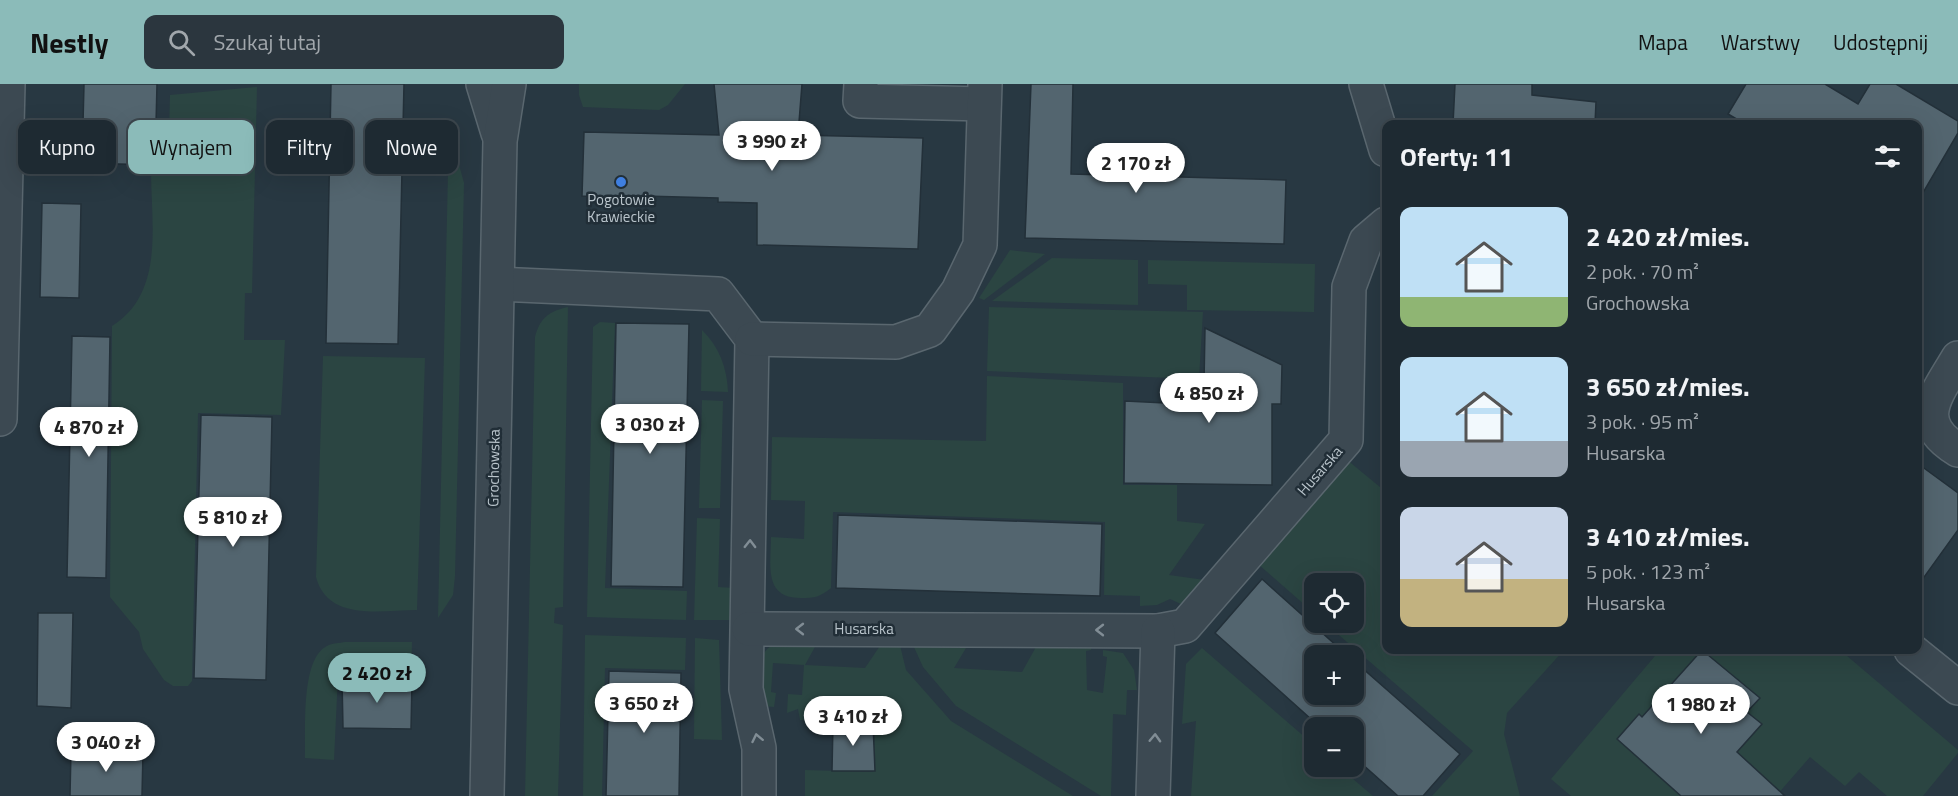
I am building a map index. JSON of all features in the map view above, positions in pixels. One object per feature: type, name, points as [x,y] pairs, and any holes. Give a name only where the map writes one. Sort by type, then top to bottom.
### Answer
[{"type":"street","points":[[0,419],[8,84]]},
{"type":"street","name":"Grochowska","points":[[483,84],[500,141]]},
{"type":"street","name":"Grochowska","points":[[487,796],[500,141],[509,84]]},
{"type":"street","points":[[752,339],[896,342],[930,330],[958,291],[980,245],[985,94],[860,101],[861,84]]},
{"type":"street","points":[[1366,84],[1382,137]]},
{"type":"street","name":"Husarska","points":[[749,629],[1158,631],[1185,626],[1346,440],[1349,287],[1366,241],[1382,227]]},
{"type":"street","points":[[498,284],[718,294],[752,339],[749,629],[746,689],[759,748],[759,796]]},
{"type":"street","points":[[1958,358],[1933,402],[1930,413],[1938,435],[1958,450]]},
{"type":"street","points":[[1153,796],[1158,631]]},
{"type":"street","points":[[1916,654],[1958,688]]},
{"type":"green space","points":[[579,84],[685,84],[668,105],[659,110],[583,107],[579,95]]},
{"type":"green space","points":[[257,87],[252,293],[245,293],[244,340],[285,340],[281,415],[198,413],[192,681],[188,686],[173,686],[164,680],[143,649],[139,632],[110,597],[112,326],[129,312],[148,276],[153,234],[151,174],[254,174],[254,120],[169,120],[170,95]]},
{"type":"green space","points":[[458,161],[464,183],[455,576],[453,595],[438,618],[448,174],[458,174]]},
{"type":"green space","points":[[1010,250],[1045,254],[984,300],[979,298]]},
{"type":"green space","points":[[1052,258],[1138,260],[1138,305],[992,301]]},
{"type":"green space","points":[[1148,260],[1315,264],[1314,312],[1187,310],[1187,285],[1148,284]]},
{"type":"green space","points":[[568,307],[563,607],[555,608],[554,623],[563,625],[558,796],[525,796],[535,337],[546,316]]},
{"type":"green space","points":[[989,307],[1203,312],[1199,379],[987,371]]},
{"type":"green space","points":[[600,322],[615,323],[605,588],[687,591],[686,620],[587,617],[593,327]]},
{"type":"green space","points":[[702,330],[713,343],[721,358],[728,392],[701,391]]},
{"type":"green space","points":[[323,356],[425,358],[417,610],[372,611],[344,607],[332,601],[322,591],[316,577]]},
{"type":"green space","points":[[987,376],[1123,383],[1123,485],[1177,485],[1177,521],[1205,524],[1169,575],[1205,580],[1181,604],[1170,599],[1157,605],[1140,606],[1140,596],[1104,595],[1105,522],[833,512],[831,588],[810,598],[789,597],[780,592],[775,586],[770,569],[771,537],[804,539],[805,501],[771,500],[772,437],[986,441]]},
{"type":"green space","points":[[702,400],[723,401],[720,508],[699,508]]},
{"type":"green space","points":[[1346,459],[1382,489],[1382,654],[1560,654],[1507,713],[1504,734],[1520,796],[1432,796],[1473,751],[1364,657],[1364,645],[1350,645],[1337,633],[1364,633],[1364,573],[1304,573],[1304,604],[1258,564]]},
{"type":"green space","points":[[697,518],[720,519],[718,587],[735,588],[734,620],[694,620]]},
{"type":"green space","points":[[822,634],[805,665],[865,668],[886,637],[898,637],[906,670],[951,721],[1073,796],[805,796],[805,770],[873,772],[875,723],[800,720],[798,709],[787,713],[788,694],[802,695],[804,665],[773,663],[771,692],[776,693],[774,707],[763,706],[761,668],[762,657],[767,650],[785,641]]},
{"type":"green space","points":[[585,635],[686,638],[685,670],[605,668],[602,796],[583,796]]},
{"type":"green space","points":[[909,636],[972,638],[954,668],[1022,672],[1041,638],[1091,642],[1091,650],[1086,651],[1087,690],[1103,693],[1107,657],[1103,656],[1103,650],[1123,653],[1134,670],[1137,690],[1127,690],[1126,715],[1113,714],[1111,796],[1101,796],[956,706],[923,667]]},
{"type":"green space","points":[[695,638],[719,640],[722,740],[694,739]]},
{"type":"green space","points":[[345,642],[412,642],[411,677],[338,675],[334,760],[305,758],[306,697],[312,665],[318,653],[327,646]]},
{"type":"green space","points":[[1202,648],[1304,736],[1304,777],[1351,777],[1373,796],[1191,796],[1196,721],[1182,724],[1186,664]]},
{"type":"green space","points":[[1657,654],[1845,654],[1958,750],[1958,753],[1923,796],[1887,796],[1859,772],[1845,786],[1810,757],[1776,796],[1571,796],[1551,779]]},
{"type":"building","points":[[84,84],[157,84],[156,120],[128,120],[128,164],[116,164],[116,120],[83,120]]},
{"type":"building","points":[[331,84],[404,84],[403,120],[365,120],[365,174],[402,174],[398,344],[326,343],[329,174],[353,174],[353,120],[330,120]]},
{"type":"building","points":[[714,84],[802,84],[798,135],[923,138],[918,249],[757,245],[757,203],[718,202],[718,198],[644,196],[644,199],[582,196],[584,132],[719,135]]},
{"type":"building","points":[[1031,84],[1073,84],[1071,174],[1286,180],[1284,244],[1025,238]]},
{"type":"building","points":[[1455,84],[1532,84],[1532,95],[1596,102],[1595,120],[1453,120]]},
{"type":"building","points":[[1746,84],[1825,84],[1858,104],[1870,84],[1896,84],[1958,121],[1958,133],[1922,194],[1922,120],[1738,120],[1728,114]]},
{"type":"building","points":[[42,203],[81,204],[79,298],[40,297]]},
{"type":"building","points":[[616,323],[689,324],[683,587],[611,586]]},
{"type":"building","points":[[1205,328],[1282,365],[1281,404],[1272,404],[1272,485],[1124,483],[1125,401],[1185,404],[1186,384],[1204,384]]},
{"type":"building","points":[[72,336],[110,337],[106,578],[67,577]]},
{"type":"building","points":[[201,415],[272,417],[266,680],[194,678]]},
{"type":"building","points":[[1922,467],[1958,493],[1958,530],[1922,580]]},
{"type":"building","points":[[838,515],[1102,524],[1100,596],[836,588]]},
{"type":"building","points":[[1262,579],[1304,617],[1304,633],[1322,633],[1336,645],[1304,645],[1304,705],[1364,705],[1364,670],[1460,754],[1423,796],[1398,796],[1364,766],[1364,717],[1309,717],[1215,633]]},
{"type":"building","points":[[38,613],[73,613],[71,708],[37,706]]},
{"type":"building","points":[[1698,654],[1707,654],[1760,698],[1747,712],[1762,724],[1737,752],[1785,796],[1681,796],[1617,739],[1639,714],[1642,717]]},
{"type":"building","points":[[609,671],[681,673],[679,796],[606,796]]},
{"type":"building","points":[[342,679],[412,681],[411,729],[343,728]]},
{"type":"building","points":[[833,723],[873,723],[875,771],[832,771]]},
{"type":"building","points":[[71,750],[143,752],[142,796],[70,796]]},
{"type":"place","name":"Pogotowie Krawieckie","points":[[621,182]]}]
